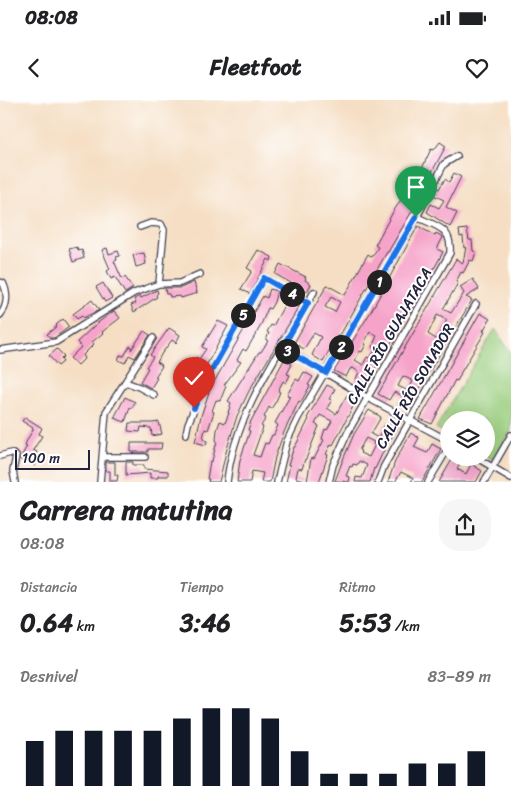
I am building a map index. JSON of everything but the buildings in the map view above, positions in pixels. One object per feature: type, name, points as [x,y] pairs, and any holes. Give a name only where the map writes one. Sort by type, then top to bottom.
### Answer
[{"type":"street","points":[[277,482],[287,442],[293,428],[416,217],[444,164],[457,156]]},
{"type":"street","name":"CALLE RÍO GUAJATACA","points":[[328,482],[340,448],[450,253],[449,237],[446,232],[416,217]]},
{"type":"street","points":[[140,227],[151,223],[161,224],[164,230],[159,284]]},
{"type":"street","points":[[0,350],[56,342],[134,293],[159,284],[180,283],[200,274]]},
{"type":"street","points":[[186,434],[188,424],[205,382],[264,278],[308,303]]},
{"type":"street","points":[[0,282],[3,283],[8,292],[3,311],[0,315]]},
{"type":"street","points":[[227,482],[233,451],[249,406],[314,292]]},
{"type":"street","name":"CALLE RÍO SONADOR","points":[[378,482],[384,466],[476,304]]},
{"type":"street","points":[[100,482],[106,412],[154,338]]},
{"type":"street","points":[[282,348],[368,398],[440,436]]},
{"type":"street","points":[[125,382],[154,395]]},
{"type":"street","points":[[484,482],[511,435]]},
{"type":"street","points":[[0,456],[11,452],[16,456],[13,471],[15,482]]},
{"type":"street","points":[[102,457],[145,456]]},
{"type":"street","points":[[428,482],[440,462]]},
{"type":"street","points":[[493,467],[511,478]]},
{"type":"green space","points":[[495,329],[511,353],[511,431],[495,458],[495,411],[446,411]]},
{"type":"green space","points":[[440,421],[440,430],[436,428]]},
{"type":"route","points":[[194,408],[205,382],[264,278],[308,303],[282,348],[326,373],[416,217]]}]
